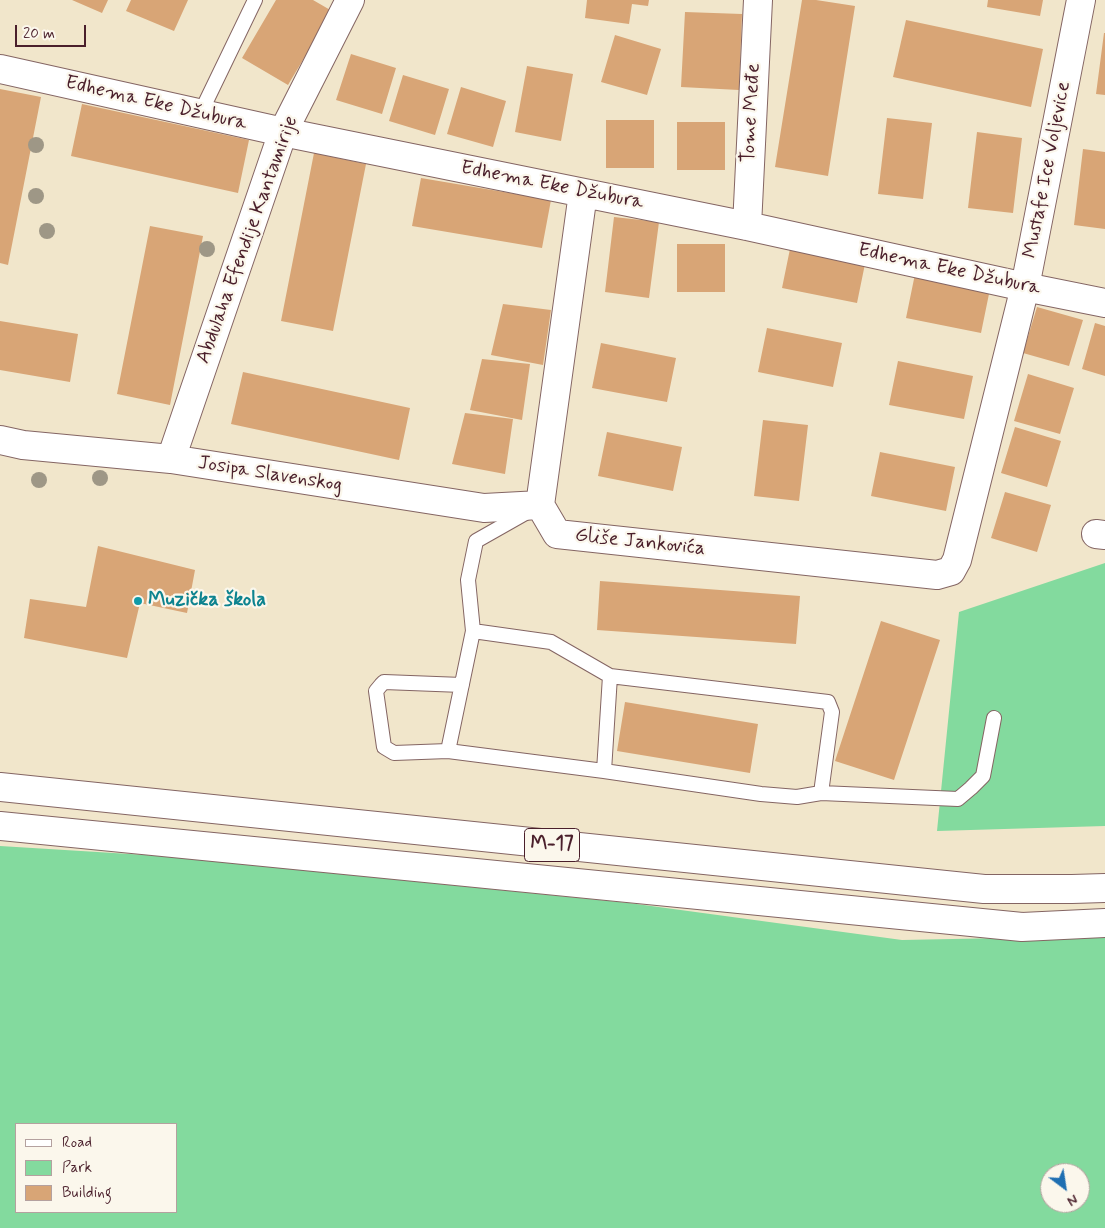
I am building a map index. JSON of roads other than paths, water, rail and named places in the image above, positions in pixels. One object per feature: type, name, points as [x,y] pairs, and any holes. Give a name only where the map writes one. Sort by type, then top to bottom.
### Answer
[{"type":"main road","name":"Abdulaha Efendije Kantamirije","points":[[171,459],[282,132],[350,0]]},
{"type":"main road","name":"Tome Međe","points":[[747,226],[758,0]]},
{"type":"main road","name":"Mustafe Ice Voljevice","points":[[951,571],[957,560],[1025,286],[1080,0]]},
{"type":"main road","name":"Edhema Eke Džubura","points":[[0,69],[282,132],[747,226],[1105,303]]},
{"type":"main road","points":[[540,505],[583,193]]},
{"type":"main road","name":"Josipa Slavenskog","points":[[0,440],[23,445],[171,459],[484,508],[540,505]]},
{"type":"main road","name":"Gliše Jankovića","points":[[540,505],[557,534],[937,575],[951,571]]},
{"type":"main road","name":"M-17","points":[[0,788],[984,889],[1105,888]]},
{"type":"main road","name":"M-17","points":[[0,826],[1022,927],[1105,923]]},
{"type":"lane","points":[[200,114],[255,0]]},
{"type":"lane","points":[[448,751],[474,631],[468,580],[476,541],[540,505]]},
{"type":"lane","points":[[474,631],[551,642],[610,676],[828,702],[832,712],[821,793]]},
{"type":"lane","points":[[604,771],[610,676]]},
{"type":"lane","points":[[462,685],[384,682],[376,691],[384,747],[394,753],[448,751],[762,794],[797,797],[821,793],[958,799],[983,776],[994,718]]},
{"type":"place","name":"Muzička škola","points":[[138,601]]}]
